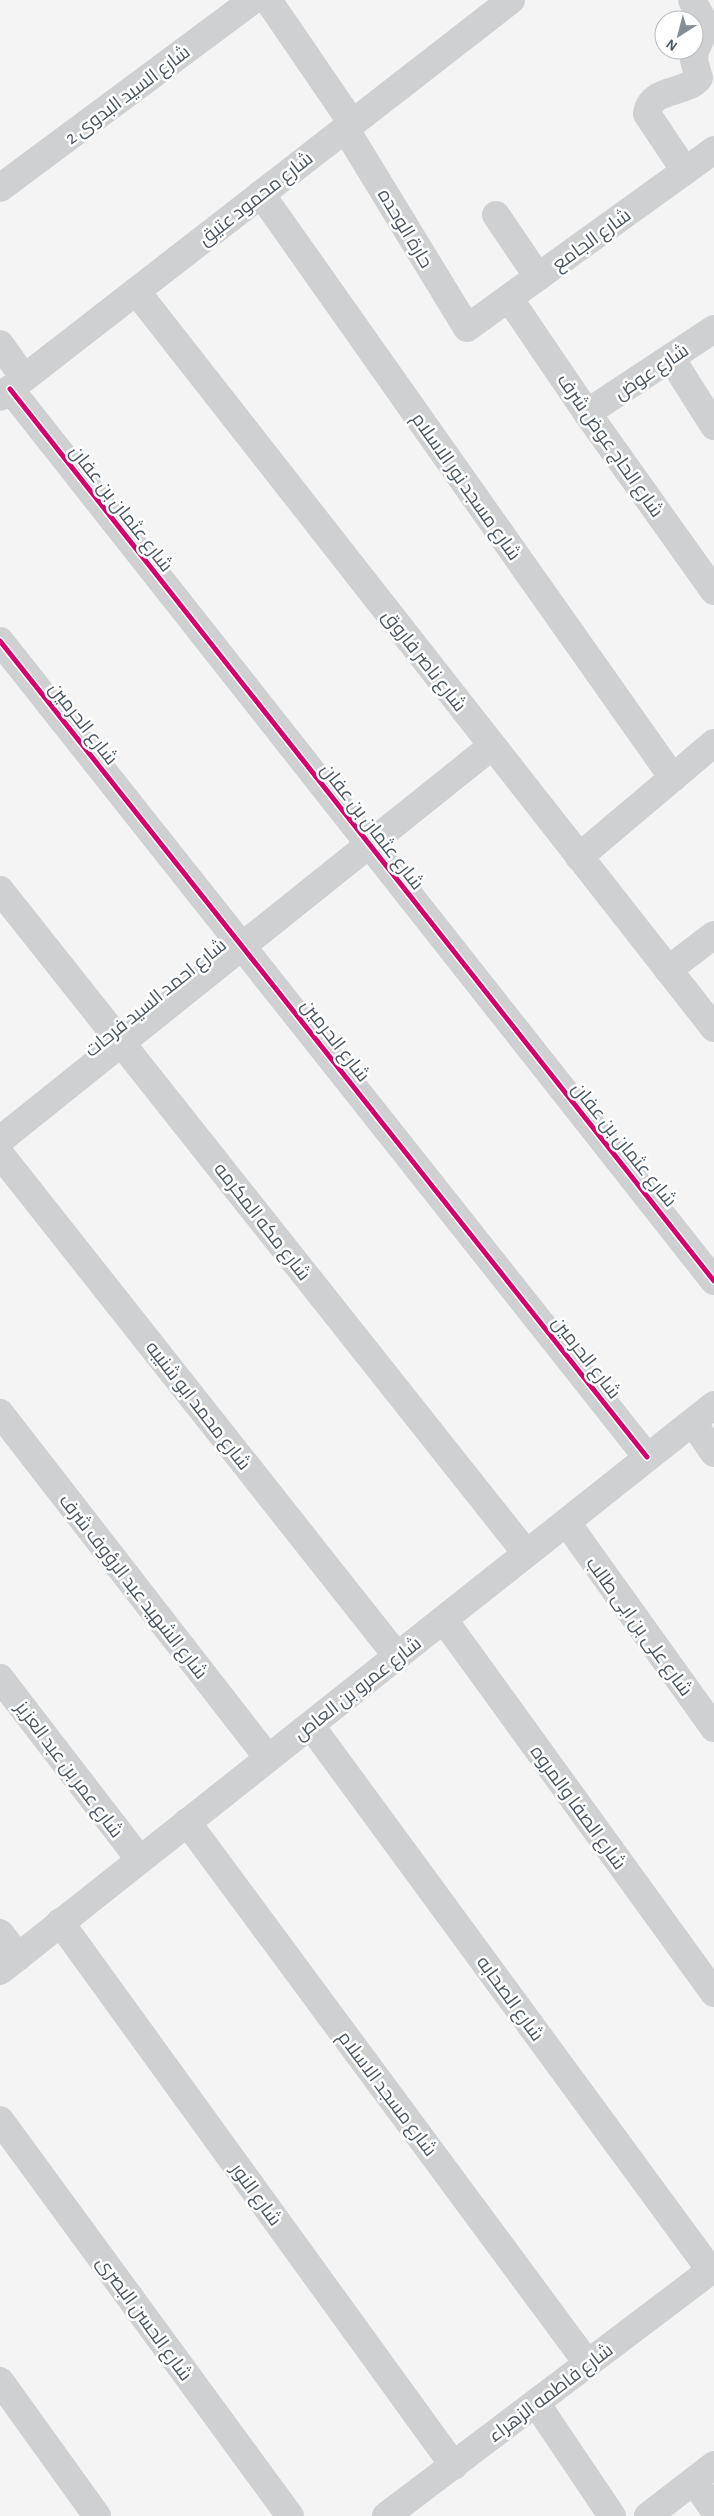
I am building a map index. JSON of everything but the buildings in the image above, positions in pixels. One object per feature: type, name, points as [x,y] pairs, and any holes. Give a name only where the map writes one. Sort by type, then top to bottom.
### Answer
[{"type":"street","name":"شارع السيد البدوى 2","points":[[0,188],[253,0]]},
{"type":"street","name":"حارة الوحده","points":[[268,0],[349,126],[468,328]]},
{"type":"street","name":"شارع محمود عتيق","points":[[11,388],[511,0]]},
{"type":"street","points":[[685,171],[647,114],[648,108],[655,98],[693,83],[698,78],[694,60],[695,51],[705,24],[692,0]]},
{"type":"street","name":"شارع الجامع","points":[[468,328],[714,150]]},
{"type":"street","name":"شارع مسجد نور الاسلام","points":[[261,194],[673,778]]},
{"type":"street","points":[[496,215],[538,277]]},
{"type":"street","name":"شارع ناصر فاروق","points":[[136,291],[714,1028]]},
{"type":"street","name":"شارع الحاج عوض شرف","points":[[509,298],[587,414],[714,591]]},
{"type":"street","name":"شارع عوض","points":[[587,414],[714,329]]},
{"type":"street","name":"شارع عثمان بن عفان","points":[[0,344],[11,388],[714,1281]]},
{"type":"street","points":[[671,358],[714,426]]},
{"type":"street","name":"شارع الحرمين","points":[[0,641],[648,1457]]},
{"type":"street","points":[[579,857],[714,743]]},
{"type":"street","name":"شارع احمد السيد فرحات","points":[[0,1140],[492,746]]},
{"type":"street","name":"شارع مكه المكرمه","points":[[0,890],[526,1553]]},
{"type":"street","points":[[668,970],[714,935]]},
{"type":"street","name":"شارع محمد ابو شنيبه","points":[[0,1154],[398,1656]]},
{"type":"street","name":"شارع عمرو بن العاص","points":[[9,1964],[714,1405]]},
{"type":"street","name":"شارع الشهيد عبد الرؤوف شرف","points":[[0,1413],[268,1758]]},
{"type":"street","points":[[693,1423],[714,1452]]},
{"type":"street","name":"شارع على بن ابى طالب","points":[[567,1523],[714,1728]]},
{"type":"street","name":"شارع الصفا والمروه","points":[[444,1620],[714,1993]]},
{"type":"street","name":"شارع عمر بن عبد العزيز","points":[[0,1678],[140,1860]]},
{"type":"street","name":"شارع الصحابه","points":[[311,1726],[712,2270]]},
{"type":"street","name":"شارع مسجد الاسلام","points":[[187,1822],[588,2364]]},
{"type":"street","name":"شارع النور","points":[[60,1922],[454,2466]]},
{"type":"street","points":[[0,1933],[9,1964]]},
{"type":"street","name":"شارع الحسن البصرى","points":[[0,2120],[290,2516]]},
{"type":"street","name":"شارع فاطمه الزهراء","points":[[386,2516],[712,2270]]},
{"type":"street","points":[[0,2381],[96,2516]]},
{"type":"street","points":[[536,2403],[612,2516]]},
{"type":"street","points":[[648,2516],[704,2473],[714,2510]]},
{"type":"cycle path","points":[[10,389],[714,1281]]},
{"type":"cycle path","points":[[0,641],[647,1457]]}]
